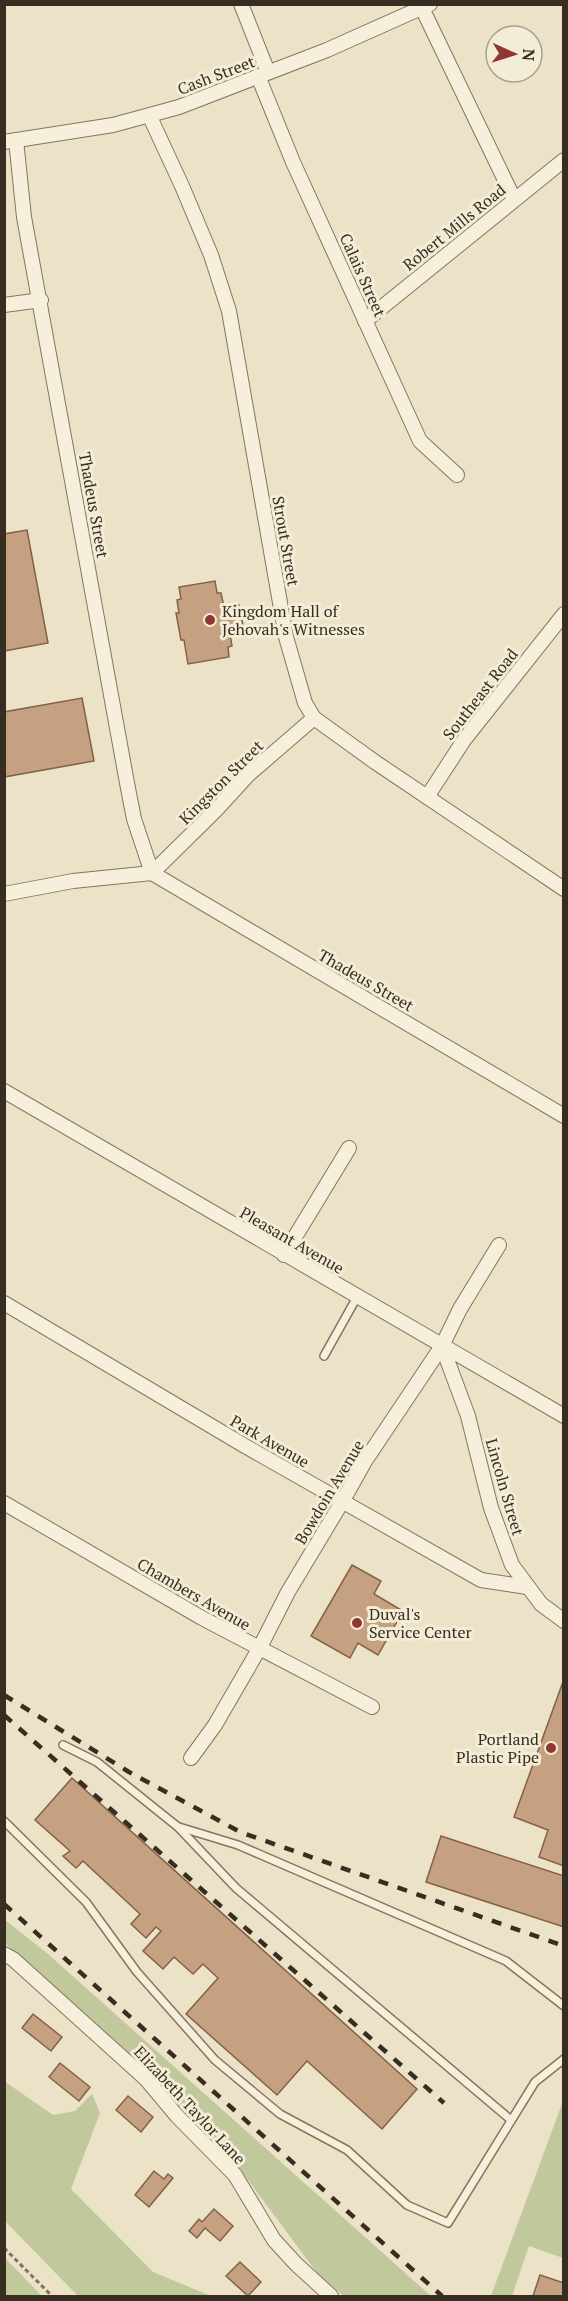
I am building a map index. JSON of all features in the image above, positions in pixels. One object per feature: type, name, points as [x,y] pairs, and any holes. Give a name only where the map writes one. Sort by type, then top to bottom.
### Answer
[{"type":"street","name":"Calais Street","points":[[241,4],[293,162],[420,441],[457,475]]},
{"type":"street","name":"Cash Street","points":[[10,141],[150,117],[365,34],[426,6]]},
{"type":"street","points":[[426,6],[514,199]]},
{"type":"street","name":"Strout Street","points":[[150,117],[211,255],[229,311],[286,637],[305,703],[314,718],[375,762],[564,889]]},
{"type":"street","name":"Thadeus Street","points":[[10,141],[41,300],[127,783],[134,819],[152,873],[564,1116]]},
{"type":"street","name":"Robert Mills Road","points":[[365,321],[564,160]]},
{"type":"street","points":[[4,304],[41,300]]},
{"type":"street","name":"Southeast Road","points":[[427,796],[464,740],[564,614]]},
{"type":"street","name":"Kingston Street","points":[[152,873],[248,775],[314,718]]},
{"type":"street","points":[[4,894],[73,881],[152,873]]},
{"type":"street","name":"Pleasant Avenue","points":[[4,1091],[564,1416]]},
{"type":"street","points":[[284,1255],[349,1148]]},
{"type":"street","name":"Bowdoin Avenue","points":[[191,1758],[215,1725],[364,1461],[442,1346],[460,1309],[499,1245]]},
{"type":"street","name":"Park Avenue","points":[[4,1303],[342,1502],[481,1580],[527,1587]]},
{"type":"street","name":"Lincoln Street","points":[[442,1346],[468,1416],[491,1508],[512,1565],[541,1604],[564,1621]]},
{"type":"street","name":"Chambers Avenue","points":[[4,1503],[259,1649],[372,1707]]},
{"type":"street","name":"Elizabeth Taylor Lane","points":[[4,1954],[13,1959],[146,2079],[177,2116],[235,2175],[274,2240],[301,2270],[331,2296]]},
{"type":"lane","points":[[324,1356],[357,1297]]},
{"type":"lane","points":[[63,1744],[97,1762],[178,1827],[236,1888],[511,2120]]},
{"type":"lane","points":[[4,1821],[86,1902],[137,1972],[215,2060],[280,2114],[347,2150],[407,2205],[448,2223],[535,2082],[564,2059]]},
{"type":"lane","points":[[178,1827],[238,1845],[506,1961],[564,2006]]},
{"type":"path","points":[[4,2248],[52,2296]]},
{"type":"green space","points":[[4,1919],[48,1954],[431,2296],[344,2296],[318,2274],[236,2164],[169,2093],[6,1944]]},
{"type":"green space","points":[[4,2081],[53,2115],[75,2111],[92,2094],[100,2113],[71,2189],[153,2272],[211,2296],[78,2296],[5,2221]]},
{"type":"green space","points":[[563,2101],[563,2258],[529,2246],[512,2296],[491,2296]]},
{"type":"green space","points":[[5,2258],[42,2296],[5,2296]]},
{"type":"building","points":[[27,530],[48,643],[4,651],[4,534]]},
{"type":"building","name":"Kingdom Hall of Jehovah's Witnesses","points":[[215,581],[217,593],[221,593],[224,607],[239,605],[243,625],[229,628],[232,646],[228,647],[229,657],[188,664],[176,613],[179,613],[177,600],[181,599],[179,587]]},
{"type":"building","points":[[82,698],[94,761],[4,777],[4,712]]},
{"type":"building","name":"Duval's Service Center","points":[[352,1565],[381,1581],[374,1594],[403,1611],[378,1655],[358,1643],[350,1658],[311,1636]]},
{"type":"building","name":"Portland Plastic Pipe","points":[[564,1679],[564,1866],[539,1857],[548,1830],[514,1817]]},
{"type":"building","points":[[72,1778],[417,2089],[382,2129],[307,2061],[277,2095],[186,2014],[218,1978],[203,1964],[193,1974],[174,1957],[163,1969],[143,1951],[161,1931],[156,1927],[146,1938],[131,1924],[140,1914],[83,1861],[76,1868],[63,1856],[70,1851],[35,1820]]},
{"type":"building","points":[[441,1836],[564,1876],[564,1927],[426,1882]]},
{"type":"building","points":[[33,2014],[62,2037],[51,2051],[22,2028]]},
{"type":"building","points":[[60,2063],[90,2087],[79,2101],[49,2077]]},
{"type":"building","points":[[128,2096],[153,2117],[141,2132],[116,2110]]},
{"type":"building","points":[[154,2171],[164,2179],[168,2174],[173,2178],[149,2207],[135,2195]]},
{"type":"building","points":[[214,2209],[233,2226],[220,2241],[205,2228],[197,2238],[189,2231],[199,2219],[202,2222]]},
{"type":"building","points":[[240,2262],[261,2282],[248,2296],[226,2276]]},
{"type":"building","points":[[540,2275],[564,2283],[564,2296],[533,2296]]},
{"type":"railway","points":[[4,1695],[129,1772],[240,1832],[564,1946]]},
{"type":"railway","points":[[4,1715],[444,2103]]},
{"type":"railway","points":[[4,1904],[442,2296]]},
{"type":"place","name":"Kingdom Hall of Jehovah's Witnesses","points":[[210,620]]},
{"type":"place","name":"Duval's Service Center","points":[[357,1623]]},
{"type":"place","name":"Portland Plastic Pipe","points":[[551,1748]]}]
